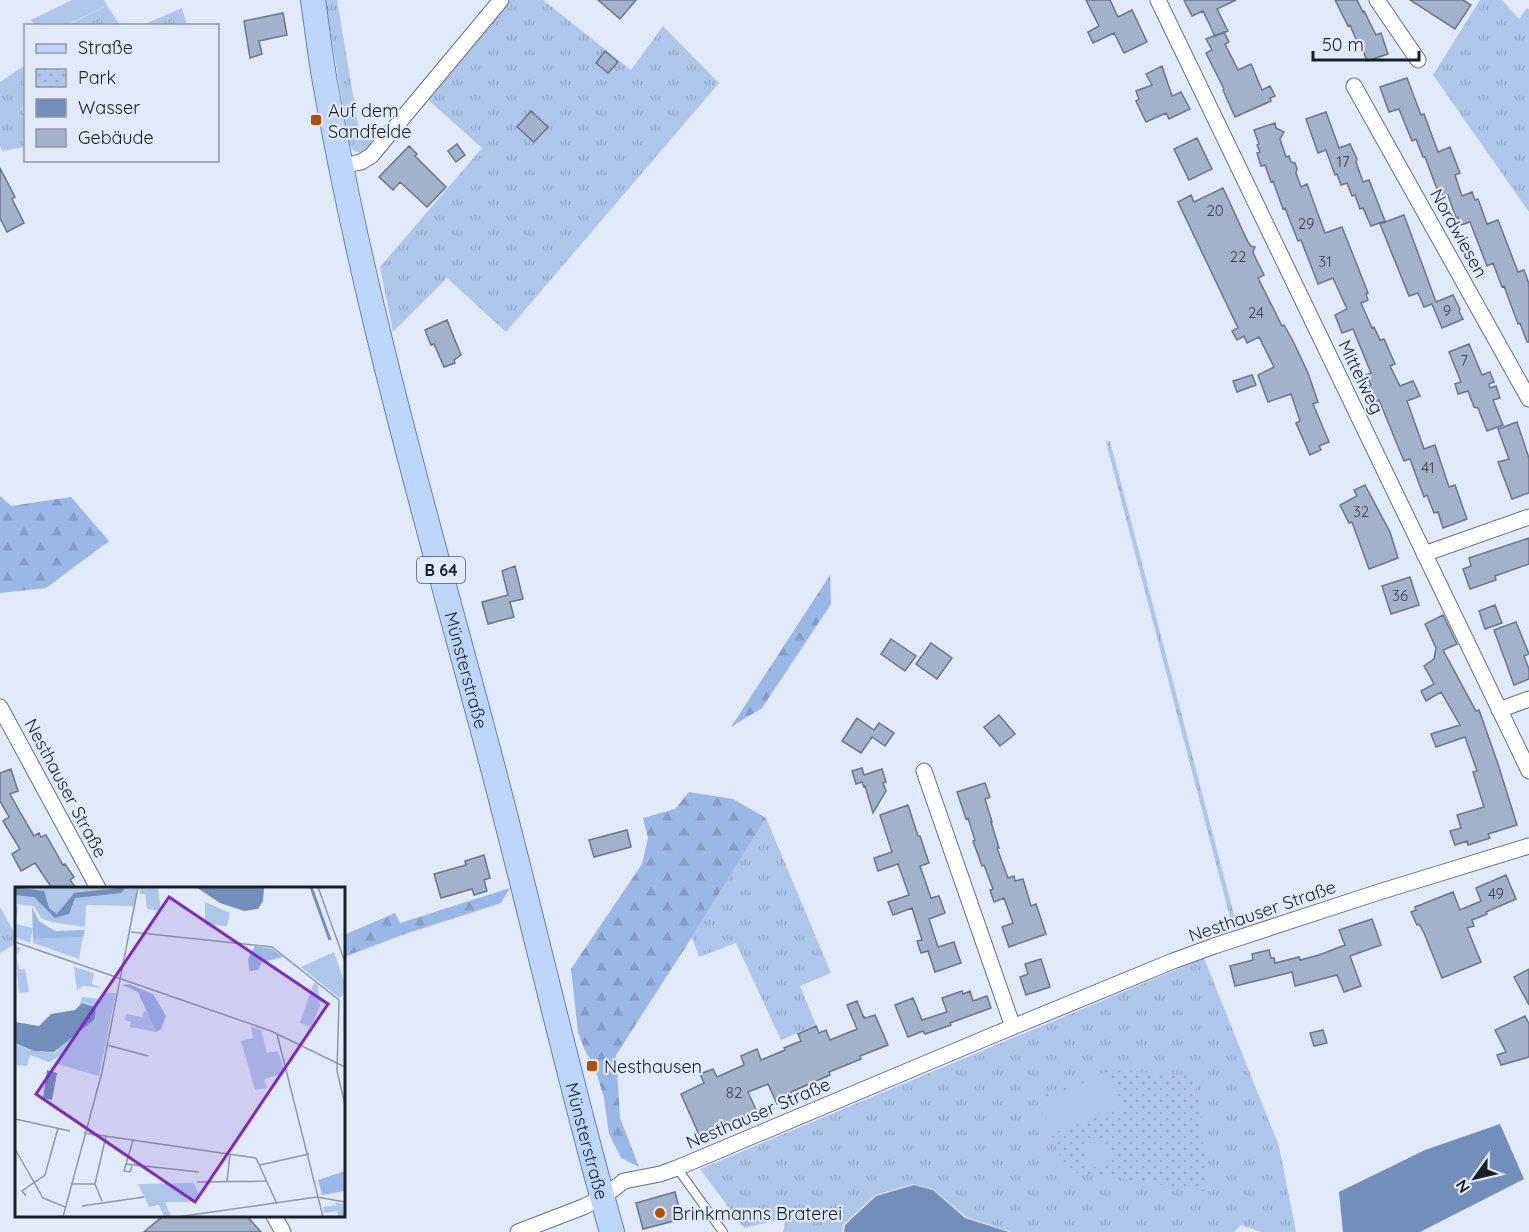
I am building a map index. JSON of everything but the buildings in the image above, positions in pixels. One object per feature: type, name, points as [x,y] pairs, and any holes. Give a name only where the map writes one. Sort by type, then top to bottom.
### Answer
[{"type":"main road","name":"Münsterstraße","points":[[312,0],[341,166],[395,399],[518,861],[544,973],[612,1232]]},
{"type":"street","points":[[341,166],[361,162],[371,156],[501,0]]},
{"type":"street","name":"Mittelweg","points":[[1158,0],[1529,771]]},
{"type":"street","points":[[1377,0],[1418,60]]},
{"type":"street","name":"Nordwiesen","points":[[1354,86],[1529,399]]},
{"type":"street","points":[[1424,554],[1529,516]]},
{"type":"street","points":[[1499,711],[1529,699]]},
{"type":"street","name":"Nesthauser Straße","points":[[0,707],[97,887]]},
{"type":"street","points":[[924,771],[1013,1028]]},
{"type":"street","name":"Nesthauser Straße","points":[[518,1232],[583,1207],[603,1197],[624,1181],[677,1168],[1214,946],[1529,846]]},
{"type":"street","points":[[275,1217],[283,1232]]},
{"type":"lane","points":[[677,1168],[723,1232]]},
{"type":"green space","points":[[72,0],[104,0],[107,6],[67,24],[34,24],[31,20]]},
{"type":"green space","points":[[325,0],[337,0],[359,131],[375,142],[364,153],[355,152],[350,145]]},
{"type":"green space","points":[[505,0],[543,0],[631,70],[663,26],[719,83],[506,332],[447,278],[393,332],[380,267],[482,148],[426,98]]},
{"type":"green space","points":[[1480,0],[1502,0],[1519,19],[1527,8],[1529,9],[1529,212],[1433,75]]},
{"type":"green space","points":[[107,6],[119,24],[69,24]]},
{"type":"green space","points":[[182,8],[187,24],[145,24]]},
{"type":"green space","points":[[24,66],[24,147],[2,151],[0,146],[0,82]]},
{"type":"green space","points":[[1110,441],[1236,923],[1232,925],[1106,442]]},
{"type":"green space","points":[[0,496],[11,506],[71,497],[109,541],[46,588],[0,593]]},
{"type":"green space","points":[[830,575],[831,604],[762,708],[731,727]]},
{"type":"green space","points":[[689,792],[733,799],[766,818],[616,1055],[620,1118],[639,1167],[621,1158],[609,1134],[604,1098],[594,1065],[585,1051],[578,1032],[571,969],[642,864],[648,838],[643,818],[675,809]]},
{"type":"green space","points":[[766,818],[831,973],[800,986],[816,1025],[781,1040],[736,943],[699,957],[692,937]]},
{"type":"green space","points":[[510,888],[501,903],[402,935],[345,957],[345,935],[395,913],[400,923]]},
{"type":"green space","points":[[0,907],[15,934],[15,944],[0,953]]},
{"type":"green space","points":[[1204,958],[1279,1146],[1296,1232],[1261,1232],[1241,1225],[1234,1232],[1012,1232],[966,1217],[933,1189],[913,1184],[875,1195],[843,1225],[842,1232],[783,1232],[786,1218],[744,1228],[700,1169]]},
{"type":"green space","points":[[1111,1070],[1195,1076],[1209,1192],[1066,1171],[1036,1098]]},
{"type":"green space","points":[[1108,1073],[1122,1107],[1052,1134],[1039,1100]]},
{"type":"green space","points":[[1105,1140],[1111,1164],[1088,1169],[1082,1146]]},
{"type":"water","points":[[1500,1124],[1524,1179],[1420,1232],[1343,1232],[1339,1192],[1425,1150]]},
{"type":"water","points":[[914,1185],[933,1190],[965,1218],[1009,1232],[844,1232],[845,1225],[876,1196]]},
{"type":"place","name":"Auf dem Sandfelde","points":[[316,120]]},
{"type":"place","name":"Nesthausen","points":[[592,1066]]},
{"type":"place","name":"Brinkmanns Braterei","points":[[660,1213]]}]
